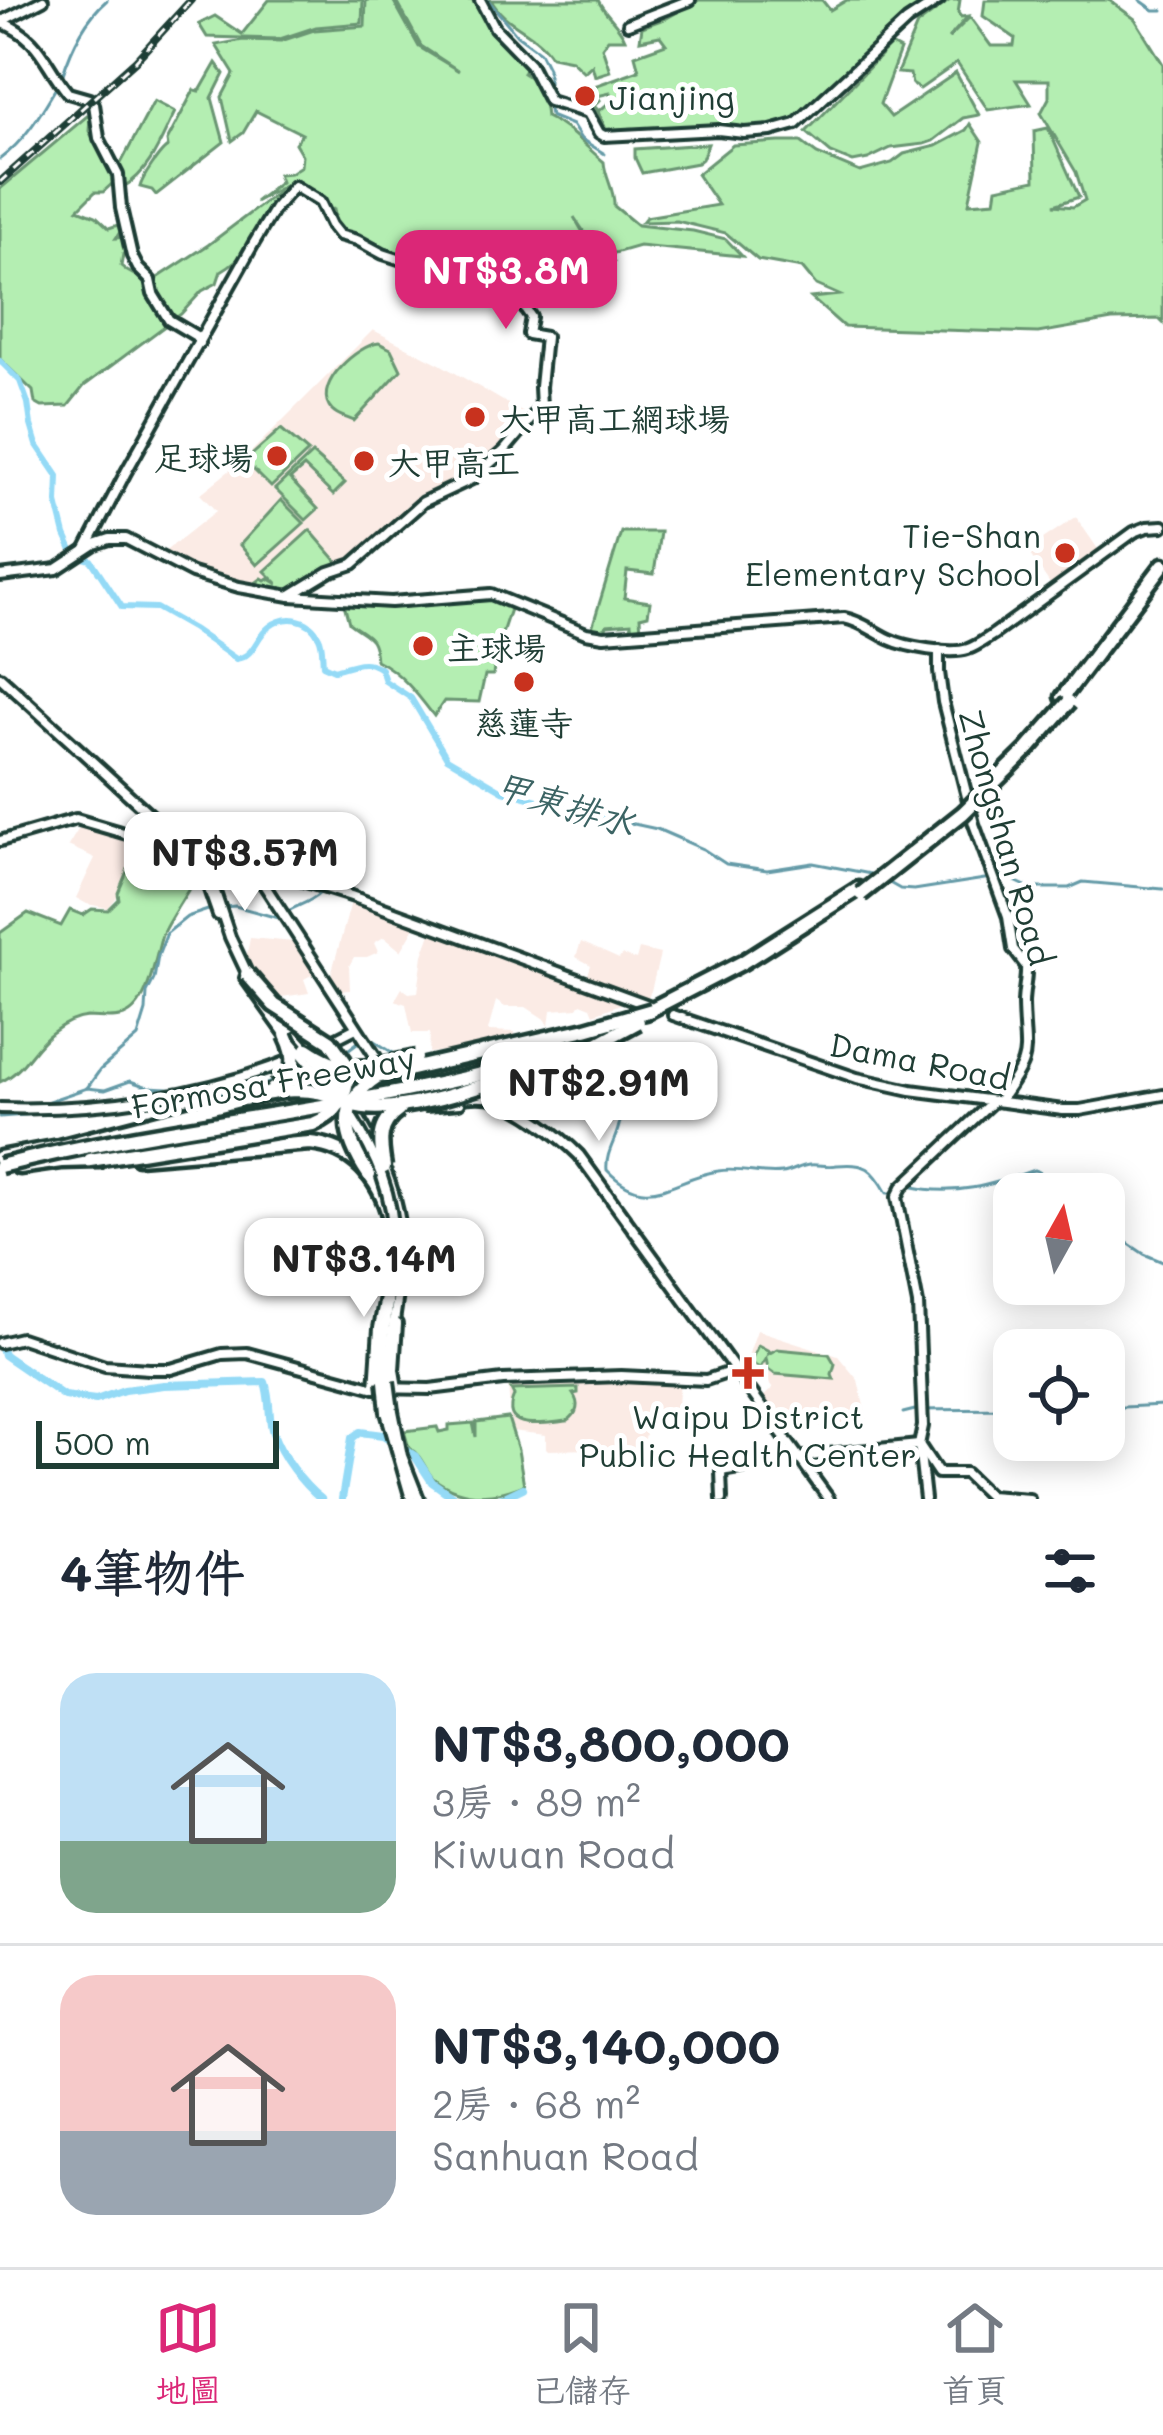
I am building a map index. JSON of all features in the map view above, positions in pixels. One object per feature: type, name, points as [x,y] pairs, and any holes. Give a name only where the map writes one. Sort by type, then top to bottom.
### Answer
[{"type":"highway","name":"Formosa Freeway","points":[[859,891],[959,807],[1022,745],[1163,565]]},
{"type":"highway","name":"Formosa Freeway","points":[[0,1165],[439,1085],[544,1057],[638,1022],[745,966],[859,891],[962,813],[1069,702],[1163,576]]},
{"type":"highway","points":[[90,1160],[313,1124],[328,1117],[341,1102],[347,1072],[336,1048],[274,1005],[248,974]]},
{"type":"highway","name":"Formosa Freeway","points":[[0,1165],[59,1147],[502,1063],[583,1037],[725,976]]},
{"type":"highway","points":[[394,1243],[385,1202],[347,1133],[349,1112],[361,1090],[376,1077],[394,1071],[586,1029],[650,1007]]},
{"type":"highway","points":[[384,1167],[380,1140],[385,1123],[398,1110],[513,1076],[638,1022]]},
{"type":"highway","points":[[243,1100],[282,1085],[291,1075],[294,1051],[286,1035]]},
{"type":"highway","points":[[307,1049],[329,1064],[355,1068],[512,1044]]},
{"type":"highway","points":[[59,1147],[282,1090],[306,1088],[375,1110],[425,1101]]},
{"type":"highway","points":[[0,1165],[310,1143],[342,1150],[369,1175]]},
{"type":"street","points":[[0,22],[43,0]]},
{"type":"street","points":[[480,0],[495,28],[530,64],[548,100],[588,113],[604,136],[771,131],[796,124],[907,21],[939,0]]},
{"type":"street","points":[[628,24],[689,0]]},
{"type":"street","points":[[0,22],[24,32],[38,46],[68,93],[94,104],[96,131],[118,175],[132,256],[169,320],[197,340]]},
{"type":"street","points":[[0,576],[49,571],[79,556],[93,540],[197,340],[275,208],[294,186],[320,202],[338,235],[520,304],[531,316],[528,334],[545,338],[541,407],[493,462],[472,479],[423,502],[349,566],[329,572],[290,596]]},
{"type":"street","points":[[93,540],[126,539],[192,573],[290,596],[391,602],[491,594],[604,636],[844,618],[890,640],[939,650],[971,648],[1134,532],[1163,526]]},
{"type":"street","name":"Zhongshan Road","points":[[919,1445],[923,1426],[918,1304],[897,1197],[902,1187],[996,1101],[1026,1056],[1026,965],[1013,949],[1008,917],[974,824],[943,702],[939,650]]},
{"type":"street","points":[[0,677],[190,851],[204,871],[248,974],[345,1101],[384,1167],[398,1214],[386,1384]]},
{"type":"street","points":[[0,841],[76,820],[161,844],[179,840]]},
{"type":"street","points":[[190,851],[244,863],[258,878],[384,1079],[405,1099],[420,1106],[494,1102],[574,1154],[827,1499]]},
{"type":"street","points":[[204,871],[213,859]]},
{"type":"street","points":[[204,871],[214,862],[241,866],[258,878]]},
{"type":"street","points":[[204,871],[250,988],[345,1101],[385,1182],[398,1262],[381,1309],[386,1384],[392,1428],[415,1499]]},
{"type":"street","points":[[258,878],[263,873],[284,875],[351,896],[650,1007]]},
{"type":"street","name":"Dama Road","points":[[674,1016],[857,1078],[911,1090],[1080,1110],[1163,1095]]},
{"type":"street","points":[[0,1108],[103,1105],[172,1093],[273,1067],[359,1036]]},
{"type":"street","points":[[0,1343],[14,1338],[105,1366],[130,1368],[171,1369],[222,1354],[248,1353],[386,1384],[430,1389],[503,1380],[621,1376],[706,1380],[734,1371]]},
{"type":"street","points":[[722,1499],[721,1471],[919,1445]]},
{"type":"street","points":[[919,1445],[925,1499]]},
{"type":"street","points":[[919,1445],[938,1473],[965,1472],[989,1496],[1029,1499]]},
{"type":"shaded area","name":"大甲高工","points":[[373,330],[527,415],[469,475],[421,497],[344,565],[331,567],[287,592],[205,574],[163,553],[216,511],[200,494],[244,459]]},
{"type":"shaded area","name":"Tie-Shan Elementary School","points":[[1076,517],[1102,555],[1053,588],[1028,552]]},
{"type":"shaded area","points":[[133,816],[152,831],[149,837],[141,835],[116,898],[108,908],[76,898],[95,858],[68,846],[81,825],[120,834]]},
{"type":"shaded area","points":[[351,902],[415,927],[401,951],[384,937],[374,943],[378,952],[354,957],[349,966],[350,990],[335,991],[329,982]]},
{"type":"shaded area","points":[[431,933],[626,1002],[594,1014],[581,1003],[578,1008],[551,1010],[549,1026],[526,1007],[505,1007],[496,1001],[488,1031],[515,1032],[514,1042],[429,1053],[430,1033],[412,1033],[406,1004],[395,1000],[402,988],[418,992]]},
{"type":"shaded area","points":[[250,938],[294,942],[315,973],[304,979],[309,993],[274,998],[246,959]]},
{"type":"shaded area","points":[[581,942],[619,959],[622,955],[636,960],[639,949],[660,954],[645,1002],[586,981],[591,965],[576,957]]},
{"type":"shaded area","points":[[757,1330],[838,1356],[858,1380],[867,1419],[835,1427],[781,1422],[762,1398],[773,1388],[757,1369],[745,1365]]},
{"type":"shaded area","points":[[680,1381],[678,1404],[670,1416],[655,1416],[639,1448],[548,1450],[546,1435],[511,1431],[508,1383]]},
{"type":"green space","points":[[269,0],[363,0],[362,23],[316,27],[280,39],[207,37],[199,24],[215,16],[242,34]]},
{"type":"green space","points":[[366,0],[393,0],[419,47],[459,71],[421,46],[396,0],[472,0],[525,68],[523,73],[538,86],[546,117],[604,162],[614,206],[637,225],[726,239],[742,256],[639,246],[608,255],[597,251],[574,217],[594,251],[613,262],[597,269],[568,300],[556,301],[534,291],[516,301],[342,236],[330,218],[334,209],[326,211],[288,184],[255,202],[281,182],[278,174],[301,166],[302,155],[295,143],[302,134],[256,111],[232,141],[222,97],[234,74],[216,45],[281,41],[314,30],[365,26]]},
{"type":"green space","points":[[491,0],[598,0],[625,39],[608,39],[602,47],[610,71],[595,76],[592,65],[584,72],[571,60],[551,56]]},
{"type":"green space","points":[[699,0],[822,0],[830,10],[847,0],[931,0],[905,16],[787,125],[753,134],[715,129],[605,136],[598,112],[611,101],[610,93],[597,96],[600,100],[594,106],[598,110],[591,114],[569,107],[570,97],[587,87],[639,70],[635,55],[666,44],[660,36],[640,40],[642,27]]},
{"type":"green space","points":[[950,0],[960,0],[958,13],[968,16],[948,39],[970,17],[991,46],[1014,46],[1015,38],[983,16],[985,0],[1109,0],[1135,19],[1163,64],[1163,323],[1159,319],[1112,320],[1038,333],[844,327],[811,298],[839,295],[816,285],[802,268],[758,260],[726,233],[677,221],[642,222],[646,217],[718,205],[697,174],[733,145],[801,142],[860,172],[936,146],[970,124],[982,142],[969,203],[995,201],[997,188],[1035,180],[1034,131],[1048,128],[1079,197],[1054,205],[1073,207],[1085,200],[1076,172],[1041,113],[1049,98],[1049,80],[1016,80],[1031,104],[988,110],[957,63],[920,89],[912,84],[910,74],[897,73],[917,25]]},
{"type":"green space","points":[[891,45],[900,50],[880,104],[891,117],[956,73],[979,115],[963,118],[933,141],[891,148],[868,159],[853,162],[831,153],[806,132]]},
{"type":"green space","points":[[216,63],[224,74],[212,98],[224,142],[156,195],[140,187],[168,147],[194,90],[200,91]]},
{"type":"green space","points":[[154,101],[175,112],[149,163],[125,186],[119,167]]},
{"type":"green space","points":[[87,116],[89,131],[114,182],[78,209],[109,228],[118,225],[116,238],[123,237],[127,251],[121,266],[144,281],[156,300],[153,281],[289,188],[251,245],[221,271],[217,283],[84,386],[68,406],[42,407],[35,403],[33,391],[0,359],[0,189]]},
{"type":"green space","points":[[708,144],[697,163],[642,173],[635,158],[635,149]]},
{"type":"green space","points":[[379,343],[391,349],[401,370],[354,421],[337,414],[326,397],[333,376],[350,358]]},
{"type":"green space","name":"足球場","points":[[281,429],[308,452],[271,487],[245,461]]},
{"type":"green space","points":[[312,454],[345,483],[333,495],[304,467],[290,479],[318,509],[306,520],[275,489]]},
{"type":"green space","points":[[281,500],[304,523],[257,565],[240,545]]},
{"type":"green space","points":[[310,530],[340,565],[286,591],[254,584],[268,578],[278,584],[265,571]]},
{"type":"green space","points":[[621,532],[660,532],[654,574],[627,571],[624,598],[650,602],[648,615],[640,617],[641,632],[632,633],[631,623],[607,625],[604,633],[591,631]]},
{"type":"green space","points":[[482,598],[511,606],[493,675],[485,675],[479,702],[444,701],[434,716],[401,677],[376,660],[371,641],[349,623],[344,604],[387,606]]},
{"type":"green space","points":[[140,840],[182,854],[195,884],[164,930],[140,1003],[124,1016],[87,1017],[65,1024],[0,1082],[0,933],[28,913],[61,926],[70,910],[83,915],[92,909],[108,910],[119,899]]},
{"type":"green space","points":[[758,1345],[768,1354],[777,1349],[829,1354],[835,1364],[834,1379],[775,1374],[768,1369],[766,1358],[760,1368],[750,1363]]},
{"type":"green space","points":[[578,1388],[573,1394],[577,1409],[567,1421],[536,1424],[512,1416],[511,1390]]},
{"type":"green space","points":[[508,1418],[524,1485],[500,1493],[465,1493],[443,1485],[409,1448],[404,1431],[437,1427],[439,1432],[449,1430],[449,1425],[473,1423],[476,1437],[476,1422]]},
{"type":"waterway","points":[[62,77],[79,35],[107,0]]},
{"type":"waterway","points":[[488,0],[517,35],[540,52],[548,68],[548,94]]},
{"type":"waterway","points":[[1140,0],[1163,10]]},
{"type":"waterway","points":[[0,159],[25,135],[57,86]]},
{"type":"waterway","points":[[548,103],[550,116],[572,125],[581,139],[605,154]]},
{"type":"waterway","name":"甲東排水","points":[[0,361],[20,381],[37,445],[58,476],[57,503],[74,555],[91,560],[122,607],[156,608],[236,659],[247,654],[276,623],[303,622],[319,637],[323,665],[334,670],[364,663],[381,669],[385,681],[411,698],[447,758],[503,791],[606,818]]},
{"type":"waterway","name":"甲東排水","points":[[606,818],[657,829],[726,864],[767,870],[813,863],[876,875]]},
{"type":"waterway","name":"甲東排水","points":[[884,880],[914,890],[1004,876],[1030,888],[1069,888],[1083,882],[1163,889]]},
{"type":"waterway","points":[[224,907],[278,918],[320,893]]},
{"type":"waterway","points":[[87,1088],[138,1037],[167,933],[187,917],[214,908]]},
{"type":"waterway","points":[[371,1039],[398,1056]]},
{"type":"waterway","points":[[345,1052],[361,1040]]},
{"type":"waterway","points":[[298,1075],[318,1078]]},
{"type":"waterway","points":[[529,1075],[545,1083],[582,1088],[606,1104],[620,1120],[607,1170],[636,1190],[661,1189],[718,1171],[774,1174],[809,1165],[847,1164],[868,1168],[887,1193],[897,1193]]},
{"type":"waterway","points":[[194,1092],[237,1092],[278,1079]]},
{"type":"waterway","points":[[0,1117],[38,1114],[46,1102],[87,1088],[105,1090],[130,1081],[185,1089]]},
{"type":"waterway","points":[[1025,1173],[1040,1173]]},
{"type":"waterway","points":[[905,1189],[973,1188],[993,1183]]},
{"type":"waterway","points":[[1125,1241],[1163,1262]]},
{"type":"waterway","points":[[0,1343],[4,1355],[64,1396],[96,1400],[124,1390],[164,1385],[265,1382],[277,1442],[293,1469],[321,1499]]},
{"type":"waterway","points":[[1125,1407],[1163,1405]]},
{"type":"waterway","points":[[903,1413],[993,1409]]},
{"type":"waterway","points":[[342,1499],[352,1438],[360,1432],[383,1435],[415,1456],[432,1482],[456,1499]]},
{"type":"waterway","points":[[500,1499],[523,1488]]},
{"type":"railway","points":[[0,182],[136,60],[191,0]]},
{"type":"place","name":"Jianjing","points":[[585,96]]},
{"type":"place","name":"大甲高工網球場","points":[[475,417]]},
{"type":"place","name":"足球場","points":[[277,456]]},
{"type":"place","name":"大甲高工","points":[[364,461]]},
{"type":"place","name":"Tie-Shan Elementary School","points":[[1065,553]]},
{"type":"place","name":"主球場","points":[[423,646]]},
{"type":"place","name":"慈蓮寺","points":[[524,682]]},
{"type":"place","name":"Waipu District Public Health Center","points":[[748,1373]]}]
